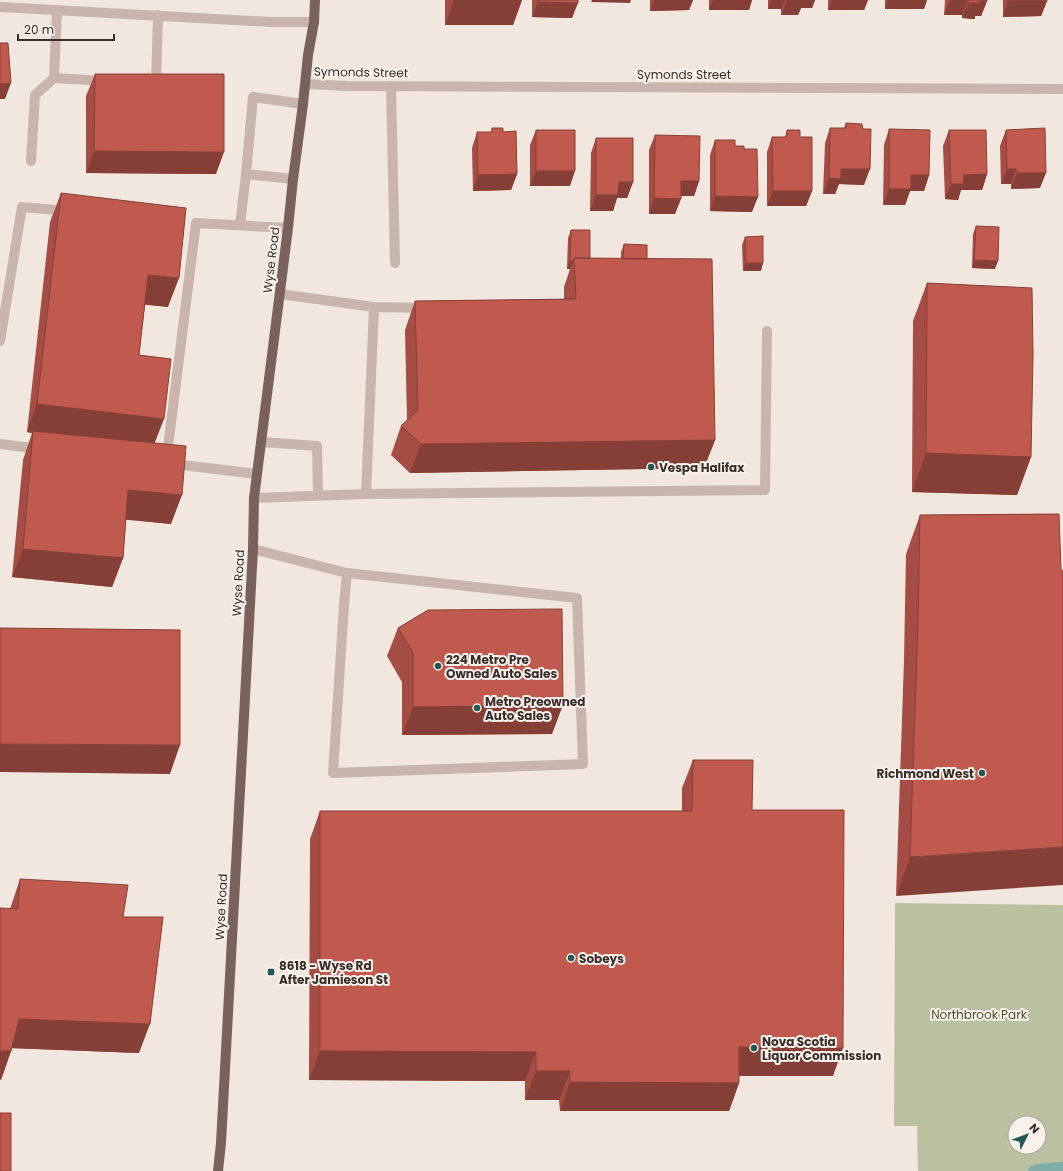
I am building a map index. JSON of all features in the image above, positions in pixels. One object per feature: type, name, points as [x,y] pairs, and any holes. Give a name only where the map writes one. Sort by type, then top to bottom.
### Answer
[{"type":"main road","name":"Wyse Road","points":[[218,1171],[253,549],[254,498],[306,84],[308,55],[314,22],[315,0]]},
{"type":"street","points":[[4,5],[57,10],[271,22],[314,22]]},
{"type":"street","points":[[54,78],[57,10]]},
{"type":"street","points":[[140,83],[156,84],[158,15]]},
{"type":"street","points":[[31,161],[35,95],[54,78],[116,82]]},
{"type":"street","name":"Symonds Street","points":[[306,84],[391,86],[1063,89]]},
{"type":"street","points":[[391,86],[395,263]]},
{"type":"street","points":[[240,225],[253,96],[303,104]]},
{"type":"street","points":[[246,174],[293,179]]},
{"type":"street","points":[[0,341],[22,207],[74,212]]},
{"type":"street","points":[[257,474],[162,463],[192,223],[288,228]]},
{"type":"street","points":[[280,294],[374,307],[437,308]]},
{"type":"street","points":[[366,494],[374,307]]},
{"type":"street","points":[[254,498],[366,494],[765,490],[767,331]]},
{"type":"street","points":[[262,442],[317,446],[318,495]]},
{"type":"street","points":[[0,444],[47,450]]},
{"type":"street","points":[[253,549],[347,573],[577,598],[583,764],[333,773],[347,573]]},
{"type":"green space","name":"Northbrook Park","points":[[895,903],[1063,905],[1063,1171],[918,1171],[917,1126],[894,1126]]},
{"type":"building","points":[[538,0],[578,0],[578,3],[538,2]]},
{"type":"building","points":[[968,0],[987,1],[980,1],[980,3],[968,3]]},
{"type":"building","points":[[1047,0],[1047,1],[1008,1]]},
{"type":"building","points":[[0,43],[8,43],[11,83],[0,84]]},
{"type":"building","points":[[95,74],[224,74],[224,152],[94,151]]},
{"type":"building","points":[[846,123],[862,124],[863,129],[871,129],[870,169],[841,169],[841,179],[829,178],[830,128],[846,128]]},
{"type":"building","points":[[492,128],[503,128],[503,132],[516,131],[517,174],[478,175],[477,132],[492,132]]},
{"type":"building","points":[[1045,128],[1046,173],[1017,173],[1016,169],[1007,169],[1006,130]]},
{"type":"building","points":[[889,129],[930,130],[929,175],[911,175],[911,189],[889,189]]},
{"type":"building","points":[[536,130],[575,130],[575,171],[536,171]]},
{"type":"building","points":[[787,130],[800,130],[800,137],[812,137],[812,191],[773,191],[772,137],[787,137]]},
{"type":"building","points":[[949,130],[986,130],[987,174],[963,175],[964,184],[951,184]]},
{"type":"building","points":[[655,135],[700,136],[699,181],[681,181],[681,199],[654,198]]},
{"type":"building","points":[[596,138],[633,138],[633,182],[619,182],[618,195],[596,195]]},
{"type":"building","points":[[715,140],[735,140],[735,146],[744,146],[744,149],[757,149],[758,197],[715,196]]},
{"type":"building","points":[[61,193],[186,208],[179,278],[148,275],[139,355],[171,359],[164,419],[37,404]]},
{"type":"building","points":[[976,226],[999,227],[998,261],[974,260]]},
{"type":"building","points":[[571,230],[590,230],[590,258],[574,258],[573,261],[570,261]]},
{"type":"building","points":[[763,236],[763,263],[746,263],[745,237]]},
{"type":"building","points":[[624,244],[647,245],[647,259],[623,259]]},
{"type":"building","points":[[574,258],[712,259],[715,440],[421,444],[401,426],[418,410],[415,301],[576,299]]},
{"type":"building","points":[[927,283],[1032,288],[1033,354],[1031,457],[926,453]]},
{"type":"building","points":[[33,431],[186,446],[182,495],[128,490],[123,558],[23,549]]},
{"type":"building","name":"Richmond West","points":[[1059,514],[1061,570],[1063,571],[1063,847],[910,857],[920,515]]},
{"type":"building","name":"Metro Preowned Auto Sales","points":[[562,609],[563,705],[413,707],[413,653],[398,628],[428,610]]},
{"type":"building","points":[[0,628],[180,630],[180,745],[0,744]]},
{"type":"building","name":"Sobeys","points":[[693,760],[753,760],[752,810],[844,810],[843,1048],[739,1047],[739,1083],[570,1082],[570,1071],[536,1071],[536,1052],[320,1051],[320,811],[692,811]]},
{"type":"building","points":[[20,879],[128,885],[123,917],[163,917],[150,1024],[19,1019],[11,1051],[0,1051],[0,908],[18,909]]},
{"type":"building","points":[[0,1113],[11,1113],[11,1171],[0,1171]]},
{"type":"waterway","points":[[1033,1171],[1038,1169],[1063,1167]]},
{"type":"place","name":"Vespa Halifax","points":[[651,467]]},
{"type":"place","name":"224 Metro Pre Owned Auto Sales","points":[[438,666]]},
{"type":"place","name":"Metro Preowned Auto Sales","points":[[477,708]]},
{"type":"place","name":"Richmond West","points":[[982,773]]},
{"type":"place","name":"Sobeys","points":[[571,958]]},
{"type":"place","name":"8618 - Wyse Rd After Jamieson St","points":[[271,972]]},
{"type":"place","name":"Nova Scotia Liquor Commission","points":[[754,1048]]}]
